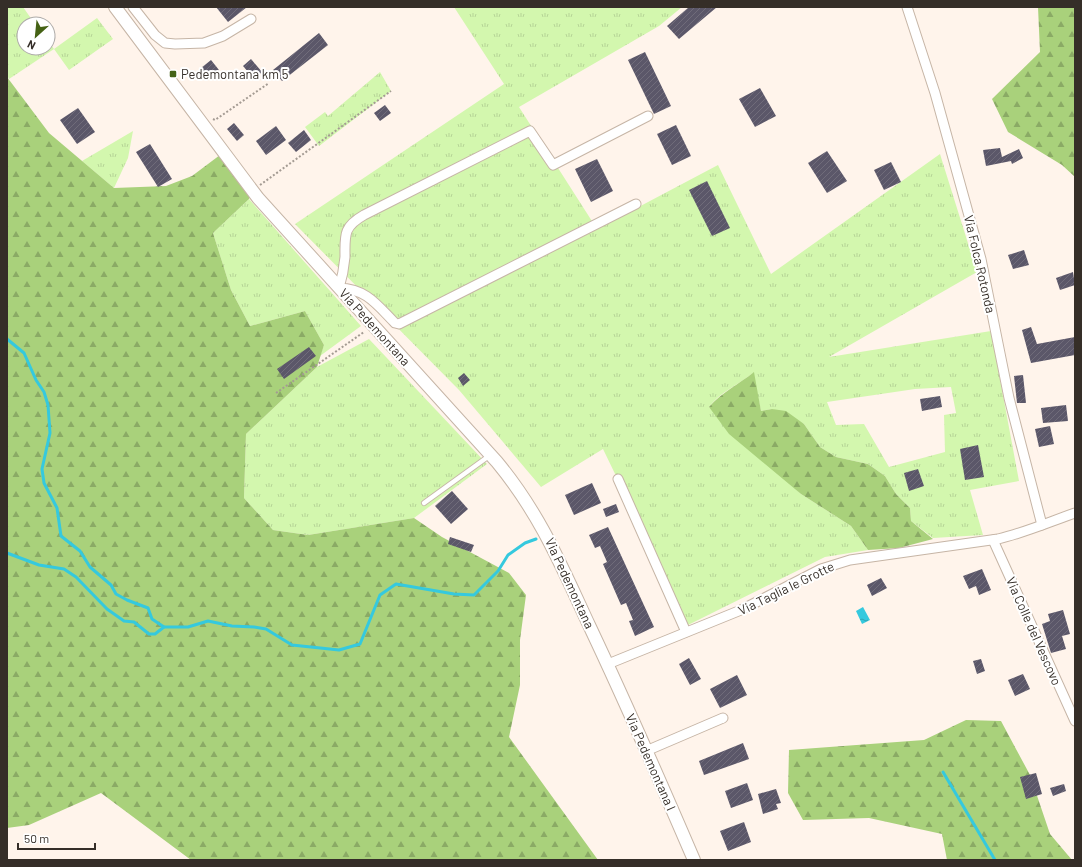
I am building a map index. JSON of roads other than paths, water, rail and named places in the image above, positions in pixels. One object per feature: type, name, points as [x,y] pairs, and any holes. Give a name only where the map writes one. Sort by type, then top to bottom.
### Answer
[{"type":"street","name":"Via Pedemontana","points":[[115,7],[252,191],[491,455],[519,490],[540,522],[608,664]]},
{"type":"street","points":[[132,7],[155,35],[165,43],[204,43],[223,36],[252,19]]},
{"type":"street","name":"Via Folca Rotonda","points":[[907,7],[935,93],[981,259],[1009,398],[1042,525]]},
{"type":"street","points":[[636,204],[400,324],[395,323],[369,298],[359,291],[354,289],[339,288],[344,268],[345,234],[350,225],[364,215],[530,131],[553,164],[648,116]]},
{"type":"street","points":[[618,479],[686,632]]},
{"type":"street","name":"Via Taglia le Grotte","points":[[608,664],[741,610],[821,569],[835,564],[850,560],[993,540],[1016,535],[1075,513]]},
{"type":"street","name":"Via Colle del Vescovo","points":[[993,540],[1075,721]]},
{"type":"street","name":"Via Pedemontana I","points":[[608,664],[694,860]]},
{"type":"street","points":[[646,750],[723,718]]},
{"type":"lane","points":[[424,503],[491,455]]},
{"type":"water","points":[[863,607],[870,620],[862,624],[856,611]]},
{"type":"waterway","points":[[7,339],[24,353],[36,380],[44,392],[48,405],[50,433],[42,469],[44,483],[57,508],[61,536],[80,551],[90,567],[111,585],[116,594],[148,608],[152,619],[164,627]]},
{"type":"waterway","points":[[7,553],[39,565],[64,569],[76,577],[107,609],[124,621],[134,622],[149,634],[155,634],[164,627],[188,627],[208,621],[232,626],[266,629],[292,645],[339,650],[360,644],[380,595],[396,584],[454,594],[474,595],[498,571],[508,555],[525,543],[536,539]]},
{"type":"waterway","points":[[943,772],[995,860]]},
{"type":"place","name":"Pedemontana km 5","points":[[173,74]]}]
